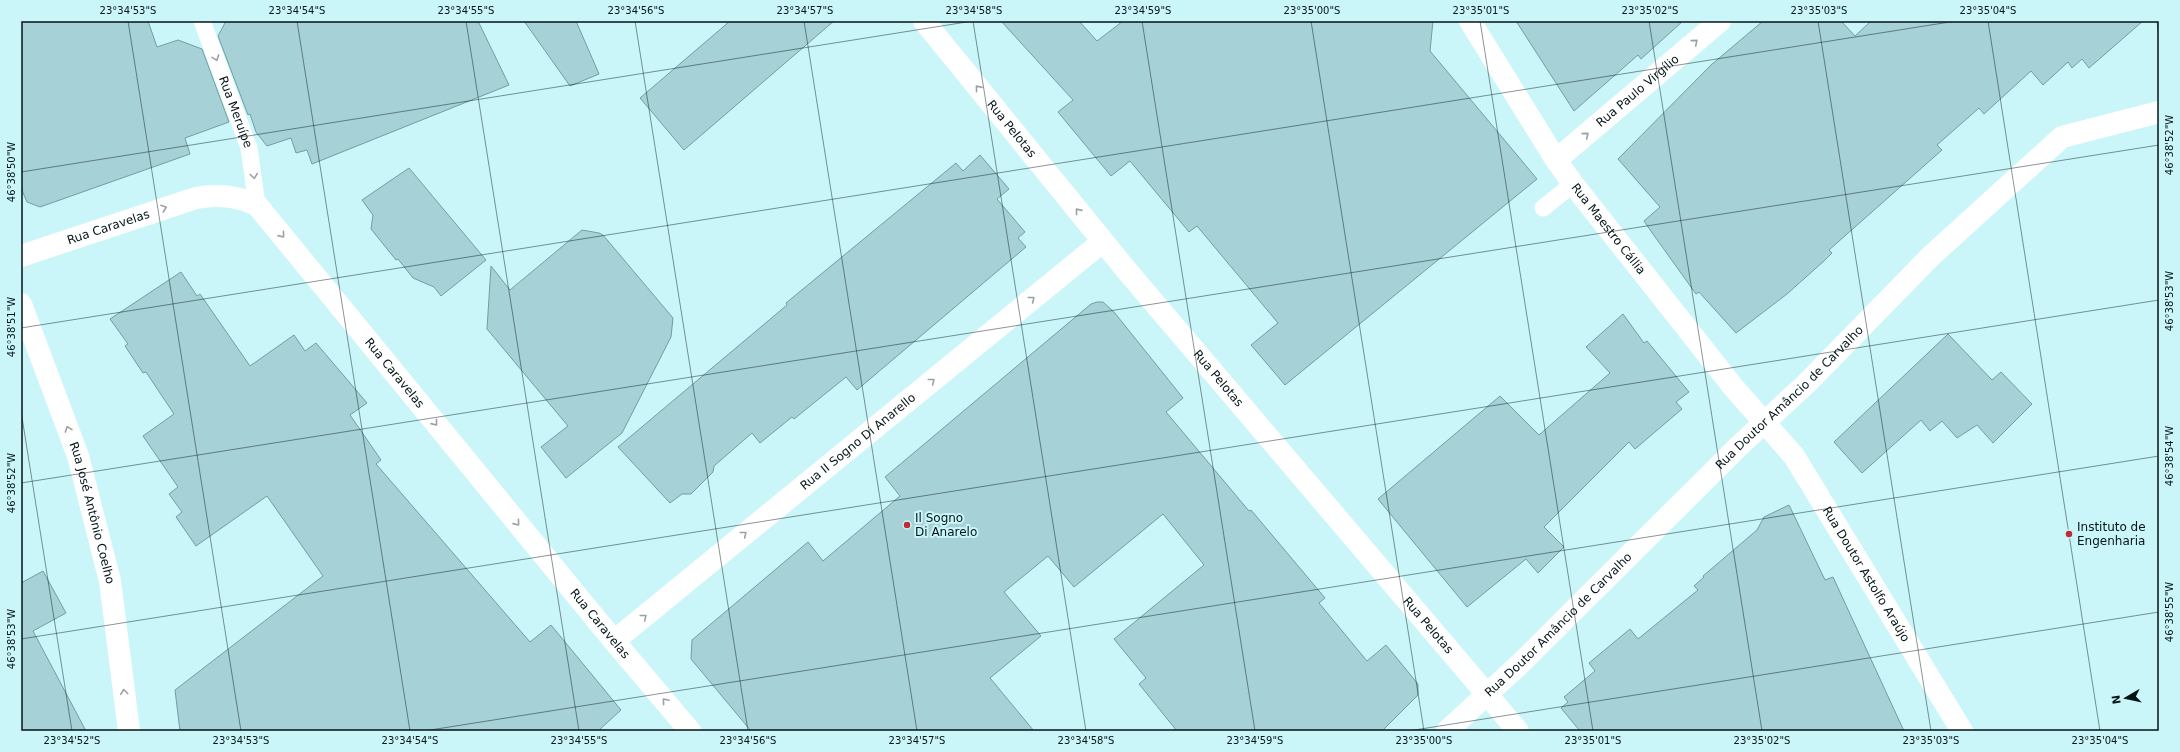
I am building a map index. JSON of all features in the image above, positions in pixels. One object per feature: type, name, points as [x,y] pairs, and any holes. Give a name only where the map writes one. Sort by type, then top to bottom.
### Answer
[{"type":"street","name":"Rua Pelotas","points":[[924,21],[1102,242],[1518,731]]},
{"type":"street","name":"Rua Maestro Cállia","points":[[1470,21],[1556,160],[1573,184],[1734,388],[1765,423]]},
{"type":"street","name":"Rua Paulo Virgílio","points":[[1556,160],[1720,21]]},
{"type":"street","name":"Rua Doutor Amâncio de Carvalho","points":[[1447,731],[1487,694],[1808,382],[1930,257],[2062,137],[2159,112]]},
{"type":"street","name":"Rua Caravelas","points":[[21,256],[196,198],[216,195],[230,196],[257,205],[614,641],[690,731]]},
{"type":"street","name":"Rua II Sogno Di Anarello","points":[[614,641],[1102,242]]},
{"type":"street","name":"Rua José Antônio Coelho","points":[[21,304],[78,456],[110,581],[129,731]]},
{"type":"street","name":"Rua Doutor Astolfo Araújo","points":[[1765,423],[1794,456],[1962,731]]},
{"type":"lane","name":"Rua Meruípe","points":[[202,21],[249,148],[257,205]]},
{"type":"lane","points":[[1543,208],[1573,184]]},
{"type":"building","points":[[21,21],[148,21],[157,47],[178,40],[202,49],[229,122],[185,138],[190,154],[40,207],[27,202],[21,188]]},
{"type":"building","points":[[226,21],[478,21],[509,85],[312,164],[307,150],[296,153],[291,138],[267,146],[256,132],[218,36]]},
{"type":"building","points":[[524,21],[576,21],[599,74],[570,86]]},
{"type":"building","points":[[730,21],[834,21],[684,150],[640,98]]},
{"type":"building","points":[[1001,21],[1079,21],[1097,41],[1123,21],[1433,21],[1430,51],[1537,179],[1285,385],[1251,345],[1278,323],[1197,226],[1189,232],[1130,161],[1111,176],[1058,112],[1073,100]]},
{"type":"building","points":[[1516,21],[1683,21],[1641,59],[1638,55],[1574,111]]},
{"type":"building","points":[[1763,21],[1841,21],[1855,36],[1871,21],[2143,21],[2089,68],[2082,59],[2072,68],[2068,62],[2043,85],[2031,71],[1984,114],[1979,108],[1937,145],[1942,150],[1829,250],[1832,253],[1824,261],[1787,294],[1736,333],[1699,292],[1696,294],[1644,221],[1660,207],[1618,159],[1711,65]]},
{"type":"building","points":[[980,155],[1009,189],[997,199],[1025,232],[1018,238],[1026,247],[857,390],[846,377],[794,419],[792,417],[760,443],[752,433],[714,466],[713,472],[691,494],[682,494],[670,503],[618,447],[787,305],[786,303],[956,163],[963,171]]},
{"type":"building","points":[[409,168],[486,260],[441,296],[434,287],[413,278],[398,259],[396,260],[371,229],[373,215],[362,200]]},
{"type":"building","points":[[582,230],[603,235],[673,318],[671,337],[622,433],[566,478],[541,447],[568,426],[487,329],[491,266],[510,290]]},
{"type":"building","points":[[181,272],[197,296],[200,294],[250,366],[294,335],[305,351],[316,343],[367,403],[350,415],[381,460],[376,464],[530,642],[551,625],[621,710],[598,731],[180,731],[175,690],[323,576],[267,496],[196,546],[176,517],[182,512],[169,494],[178,487],[143,436],[174,414],[146,372],[143,373],[125,346],[128,344],[110,319]]},
{"type":"building","points":[[1103,302],[1114,312],[1183,398],[1166,412],[1249,511],[1251,510],[1325,598],[1319,603],[1367,661],[1386,645],[1418,684],[1418,695],[1382,731],[1177,731],[1139,684],[1146,678],[1114,639],[1204,565],[1163,514],[1074,587],[1048,556],[1004,592],[1041,636],[990,678],[1034,731],[751,731],[691,659],[692,640],[808,542],[823,561],[900,496],[885,477],[1091,304]]},
{"type":"building","points":[[1623,314],[1644,343],[1647,341],[1689,392],[1676,402],[1682,409],[1635,449],[1629,442],[1544,527],[1564,547],[1538,573],[1526,559],[1467,607],[1378,499],[1500,396],[1539,435],[1610,373],[1586,347]]},
{"type":"building","points":[[1948,334],[1992,380],[2001,372],[2032,404],[1993,443],[1977,425],[1957,438],[1942,421],[1930,431],[1921,420],[1862,473],[1834,442]]},
{"type":"building","points":[[1789,505],[1825,580],[1833,577],[1904,731],[1580,731],[1561,708],[1568,702],[1564,697],[1595,671],[1589,663],[1630,629],[1638,639],[1698,590],[1694,586],[1704,577],[1703,576],[1757,530],[1764,517]]},
{"type":"building","points":[[43,571],[66,613],[33,631],[86,731],[21,731],[21,583]]},
{"type":"place","name":"Il Sogno Di Anarelo","points":[[907,525]]},
{"type":"place","name":"Instituto de Engenharia","points":[[2069,534]]}]
